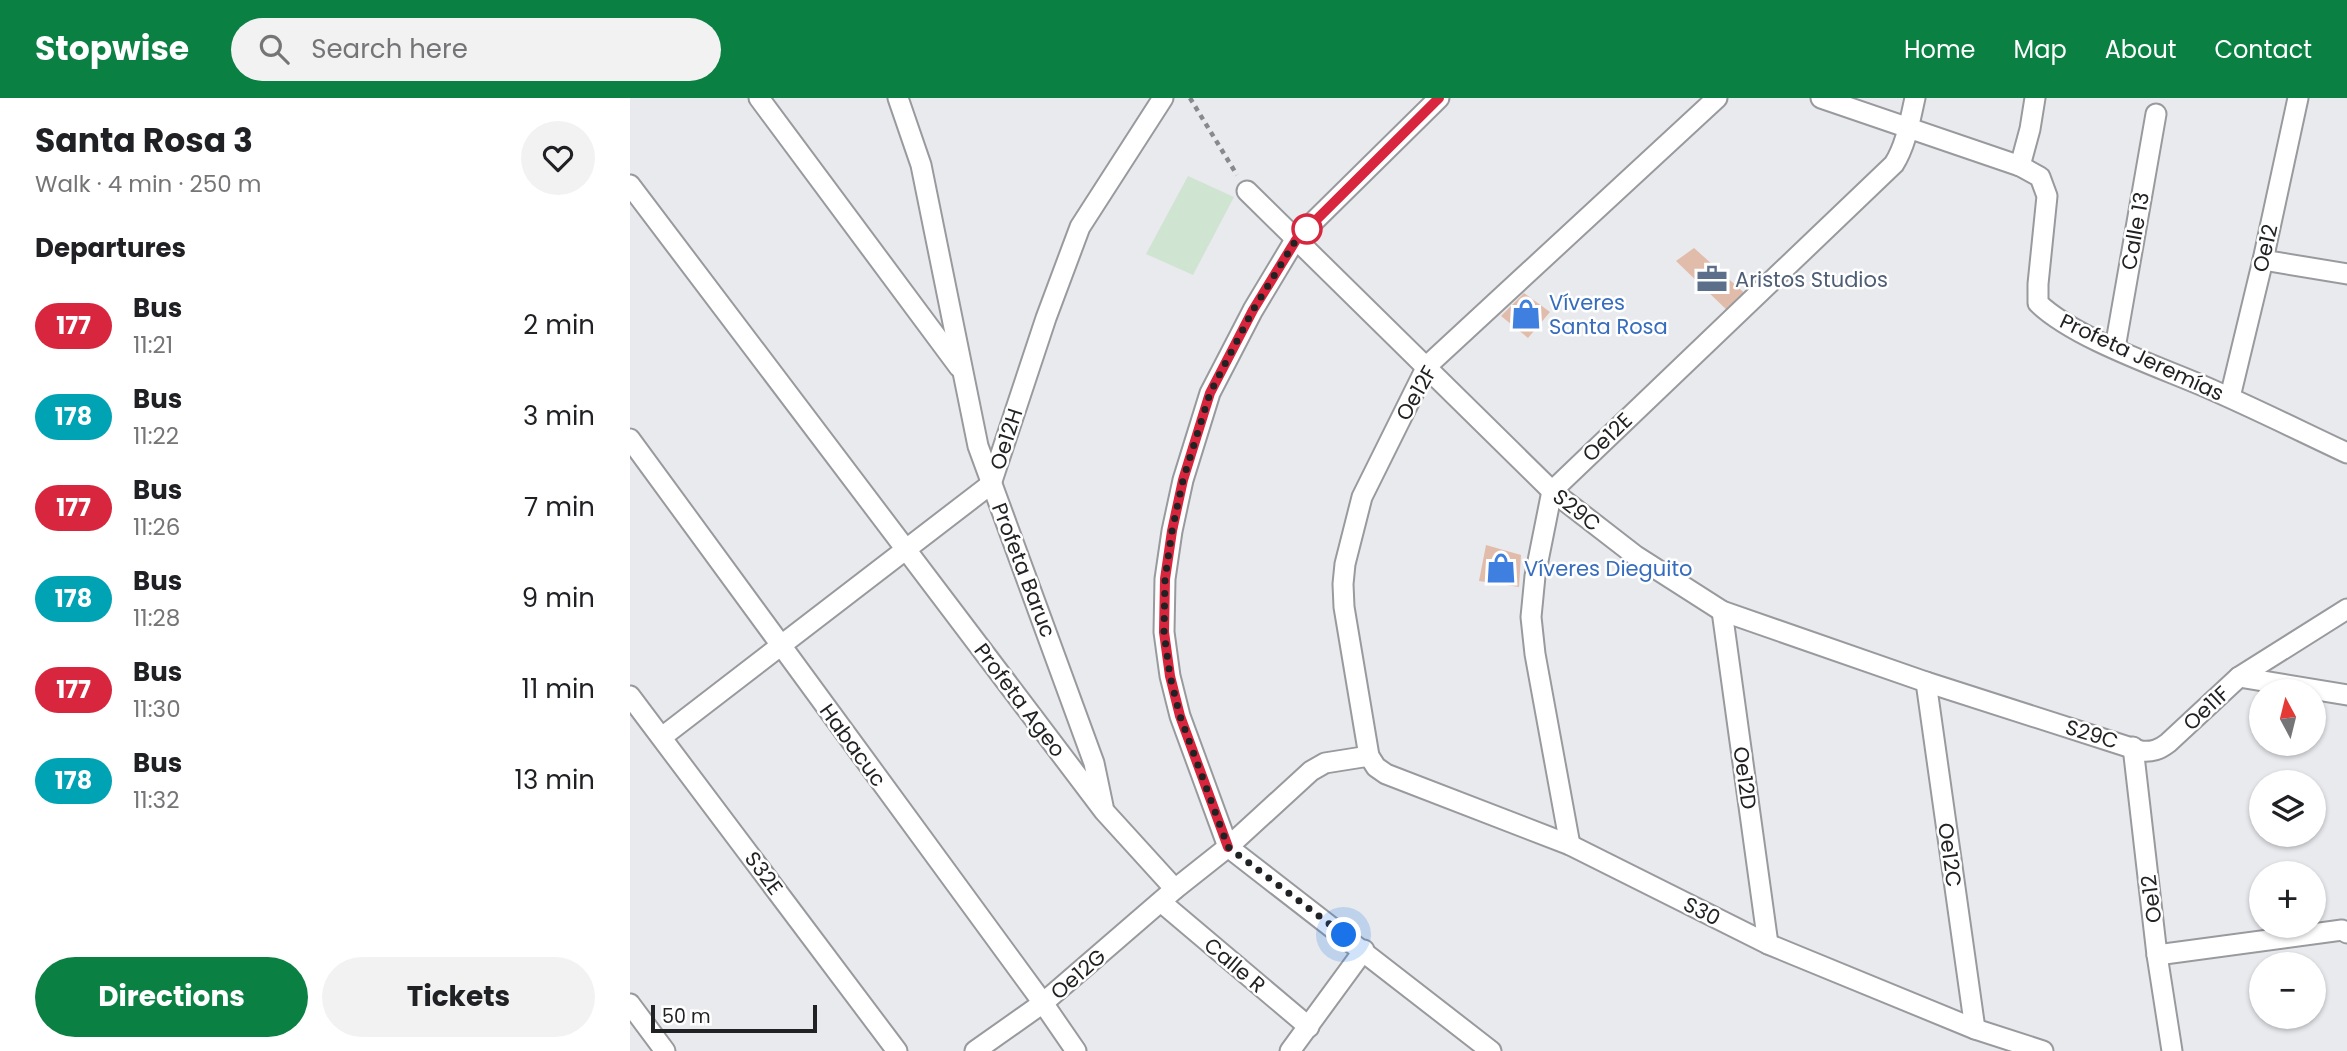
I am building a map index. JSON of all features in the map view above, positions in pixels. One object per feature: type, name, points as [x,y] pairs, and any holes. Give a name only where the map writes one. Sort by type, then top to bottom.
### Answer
[{"type":"street","name":"Profeta Baruc","points":[[759,98],[962,372],[974,431],[991,484],[1094,763],[1104,811]]},
{"type":"street","points":[[898,98],[921,165]]},
{"type":"street","points":[[910,98],[962,372]]},
{"type":"street","name":"Oe12H","points":[[662,737],[991,484],[1046,318],[1080,227],[1163,98]]},
{"type":"street","points":[[1439,98],[1296,240],[1253,310],[1210,393],[1183,480],[1172,531],[1165,579],[1164,632],[1170,676],[1195,760],[1228,847],[1491,1051]]},
{"type":"street","name":"Oe12F","points":[[1369,756],[1344,607],[1345,564],[1362,497],[1427,366],[1717,98]]},
{"type":"street","name":"Profeta Jeremías","points":[[1821,98],[2020,166],[2040,177],[2048,197],[2038,303],[2051,315],[2115,348],[2230,397],[2347,453]]},
{"type":"street","name":"Oe12E","points":[[1552,491],[1894,164],[1909,127],[1915,98]]},
{"type":"street","points":[[2020,166],[2035,98]]},
{"type":"street","name":"Oe12","points":[[2230,397],[2298,98]]},
{"type":"street","name":"Calle 13","points":[[2115,348],[2156,114]]},
{"type":"street","name":"Profeta Ageo","points":[[630,185],[1168,896]]},
{"type":"street","name":"S29C","points":[[1247,191],[1552,491],[1636,556],[1722,611],[1926,682],[2133,747]]},
{"type":"street","points":[[2263,260],[2347,274]]},
{"type":"street","name":"Habacuc","points":[[630,439],[1076,1051]]},
{"type":"street","points":[[1552,491],[1535,576],[1531,617],[1535,654],[1570,845]]},
{"type":"street","name":"Oe11F","points":[[2133,747],[2141,751],[2161,749],[2239,677],[2347,609]]},
{"type":"street","name":"Oe12D","points":[[1722,611],[1768,944]]},
{"type":"street","points":[[2239,677],[2347,695]]},
{"type":"street","name":"Oe12C","points":[[1926,682],[1975,1029]]},
{"type":"street","name":"S32E","points":[[630,696],[897,1051]]},
{"type":"street","name":"Oe12","points":[[2133,747],[2157,955],[2172,1051]]},
{"type":"street","points":[[1168,896],[1228,847],[1317,766],[1369,756]]},
{"type":"street","name":"S30","points":[[1369,756],[1376,767],[1394,777],[1570,845],[1768,944],[1975,1029],[2043,1051]]},
{"type":"street","name":"Oe12G","points":[[975,1051],[1043,1003],[1168,896]]},
{"type":"street","name":"Calle R","points":[[1168,896],[1308,1027]]},
{"type":"street","points":[[2157,955],[2342,930],[2347,933]]},
{"type":"street","points":[[1290,1051],[1364,950]]},
{"type":"street","points":[[630,1004],[665,1051]]},
{"type":"path","points":[[1189,98],[1247,191]]},
{"type":"green space","points":[[1188,176],[1234,197],[1193,275],[1146,254]]},
{"type":"building","name":"Aristos Studios","points":[[1694,248],[1750,298],[1731,314],[1676,261]]},
{"type":"building","name":"Víveres Santa Rosa","points":[[1524,293],[1550,312],[1528,338],[1501,316]]},
{"type":"building","name":"Víveres Dieguito","points":[[1486,545],[1521,555],[1519,587],[1479,581]]},
{"type":"bus line","name":"177","points":[[1228,847],[1180,716],[1170,676],[1164,632],[1165,579],[1183,480],[1210,393],[1253,310],[1296,240],[1439,98]]},
{"type":"place","name":"Aristos Studios","points":[[1712,279]]},
{"type":"place","name":"Víveres Santa Rosa","points":[[1526,314]]},
{"type":"place","name":"Víveres Dieguito","points":[[1501,568]]},
{"type":"route","points":[[1307,229],[1313,222],[1296,240],[1253,310],[1210,393],[1183,480],[1172,531],[1165,579],[1164,632],[1170,676],[1180,716],[1228,847],[1344,935]]}]
